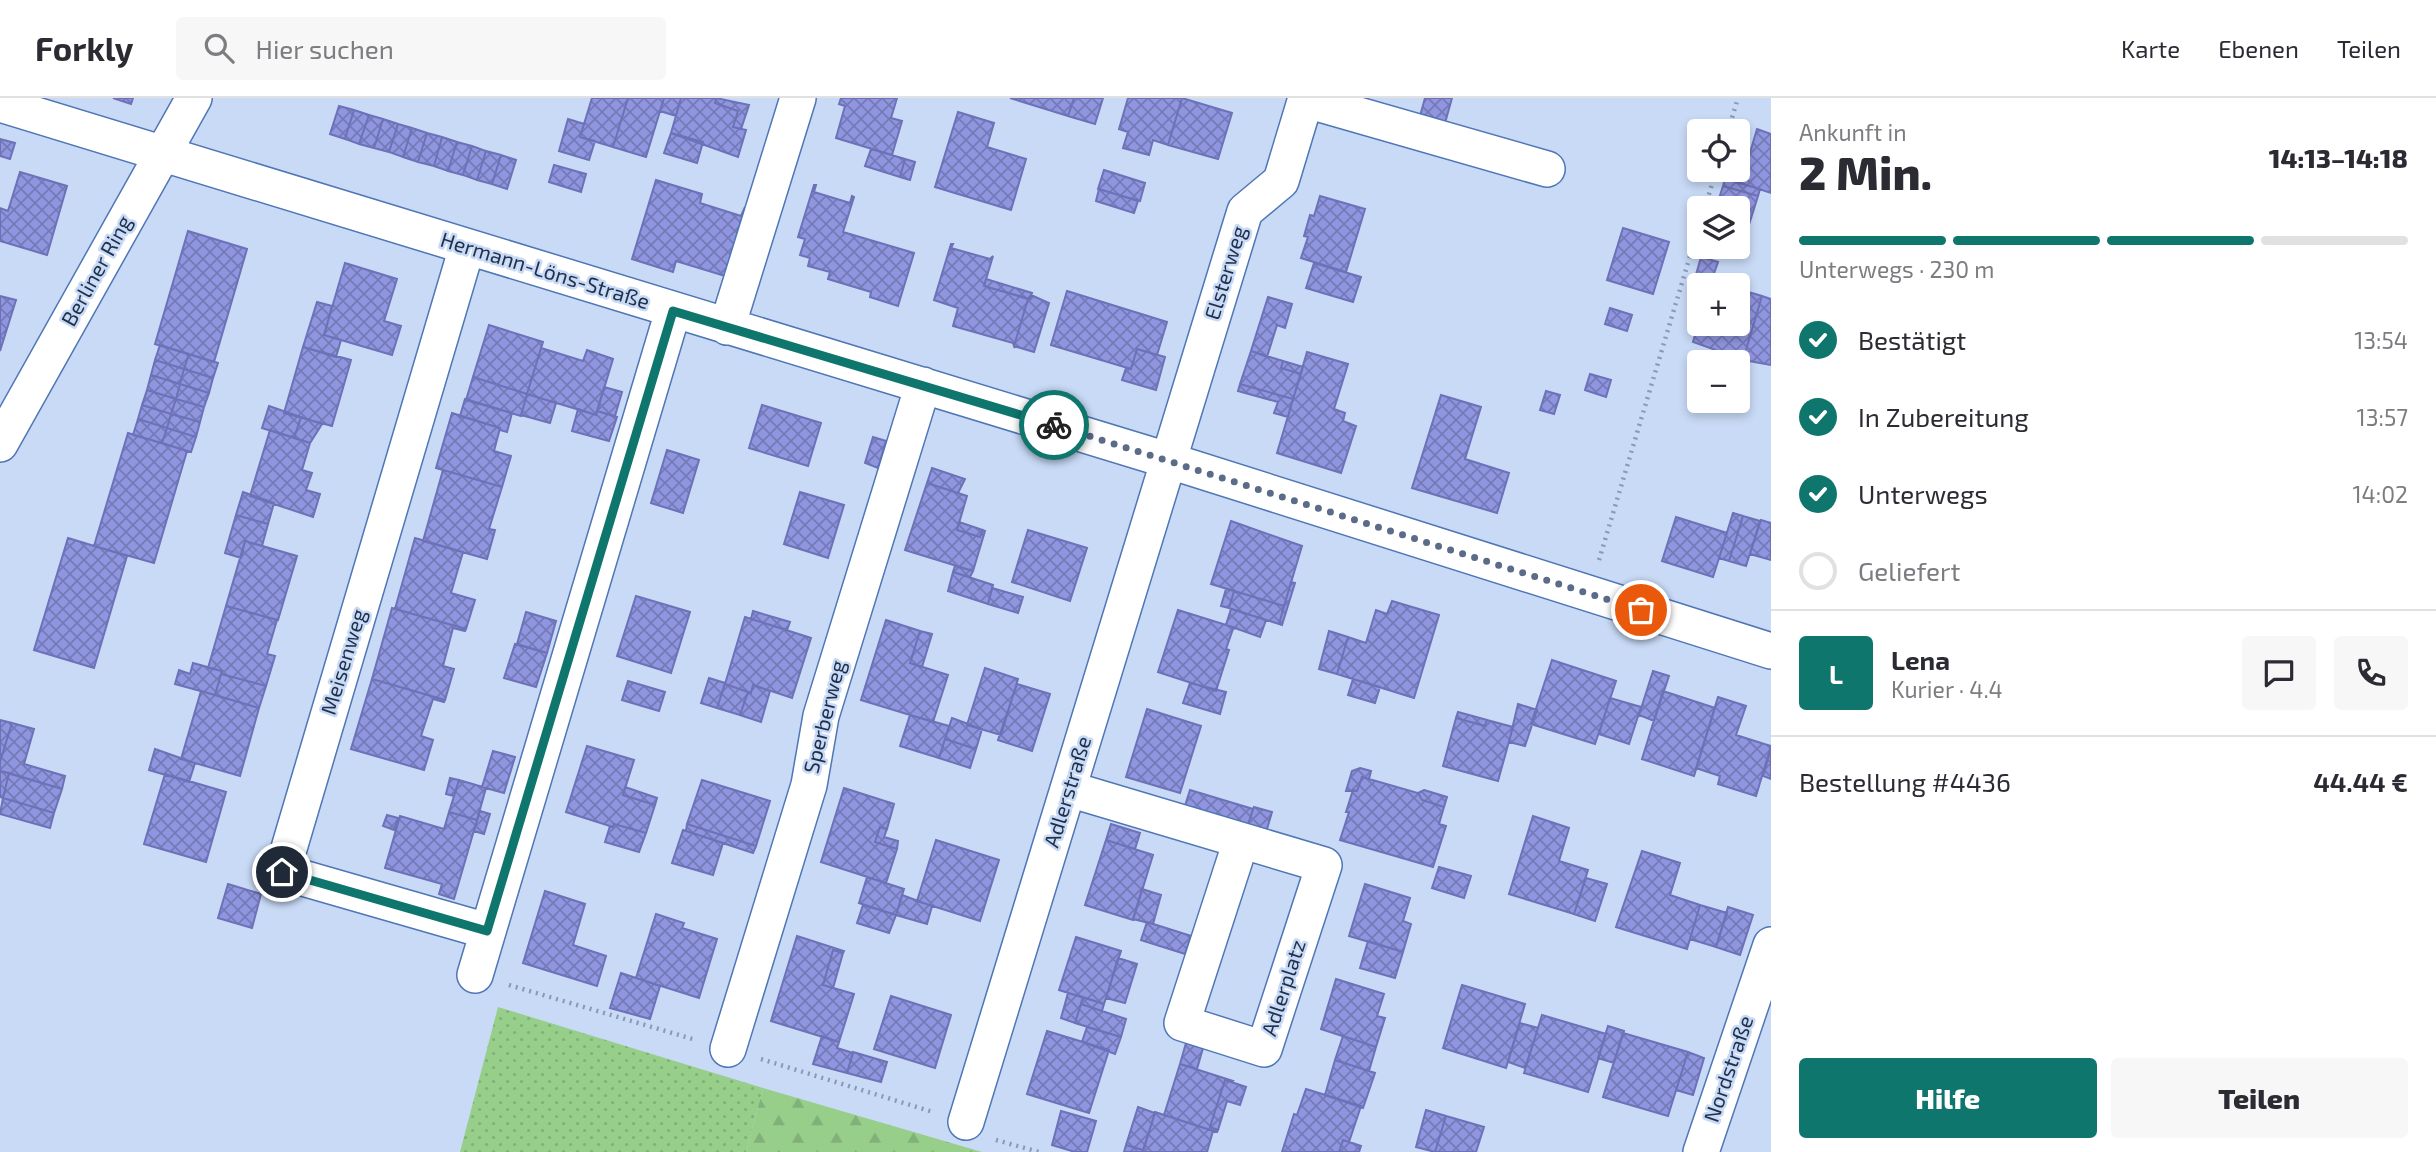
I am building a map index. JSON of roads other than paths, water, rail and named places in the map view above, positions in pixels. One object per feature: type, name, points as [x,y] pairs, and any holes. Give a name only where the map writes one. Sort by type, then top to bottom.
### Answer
[{"type":"street","name":"Berliner Ring","points":[[0,443],[194,98]]},
{"type":"street","points":[[727,327],[798,98]]},
{"type":"street","name":"Elsterweg","points":[[1167,460],[1245,211],[1281,181],[1306,99],[1547,169]]},
{"type":"street","name":"Hermann-Löns-Straße","points":[[0,104],[1167,460],[1771,651]]},
{"type":"street","name":"Meisenweg","points":[[467,247],[282,872],[487,931]]},
{"type":"street","points":[[475,975],[673,311]]},
{"type":"street","name":"Sperberweg","points":[[728,1049],[809,785],[821,716],[923,385]]},
{"type":"street","name":"Adlerstraße","points":[[966,1122],[1167,460]]},
{"type":"street","name":"Adlerplatz","points":[[1069,789],[1324,864],[1264,1049],[1182,1023],[1241,841]]},
{"type":"street","name":"Nordstraße","points":[[1700,1152],[1771,945]]}]
